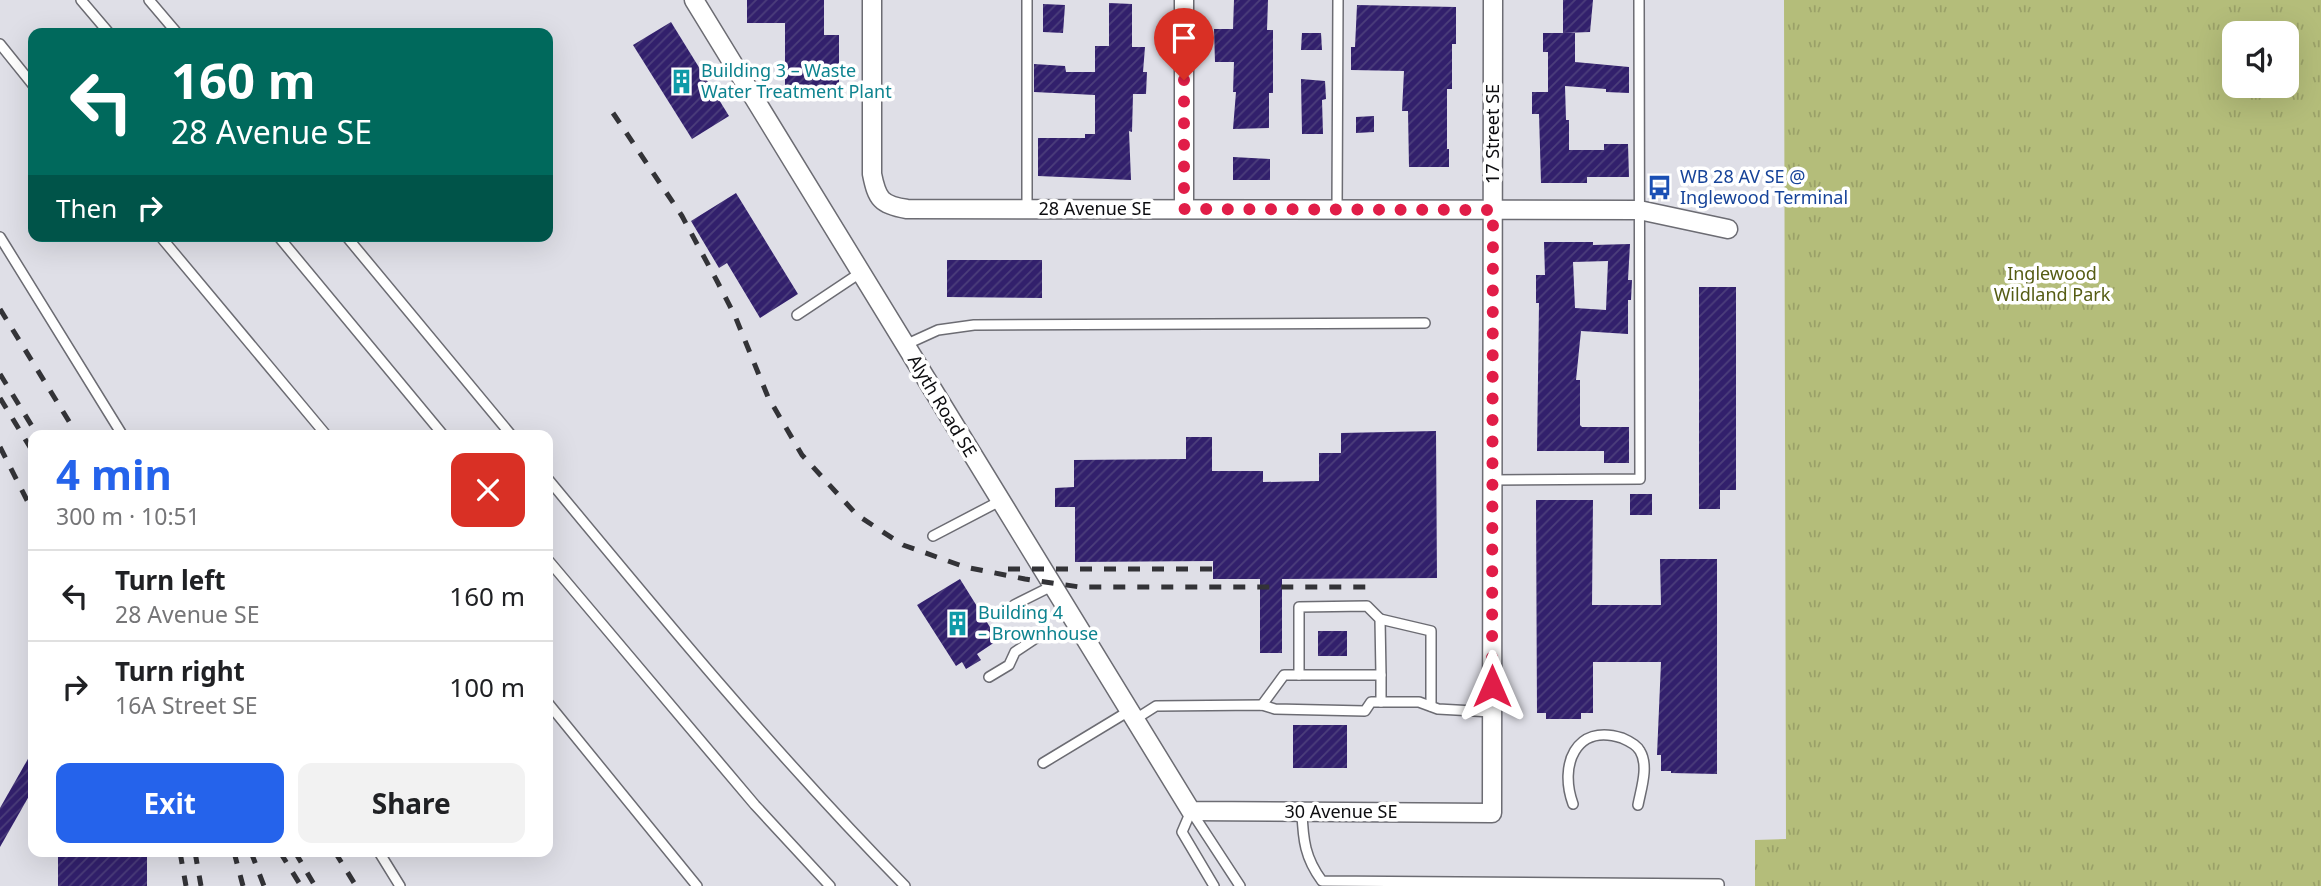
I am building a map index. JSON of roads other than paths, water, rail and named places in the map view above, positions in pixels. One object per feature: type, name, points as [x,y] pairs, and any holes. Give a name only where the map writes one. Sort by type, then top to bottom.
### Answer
[{"type":"street","name":"Alyth Road SE","points":[[694,0],[1191,811]]},
{"type":"street","name":"28 Avenue SE","points":[[872,0],[872,173],[881,201],[893,207],[1639,210],[1728,229]]},
{"type":"street","points":[[1184,0],[1184,209]]},
{"type":"street","name":"17 Street SE","points":[[1492,813],[1493,0]]},
{"type":"street","name":"30 Avenue SE","points":[[1191,811],[1492,813]]},
{"type":"lane","points":[[81,0],[105,28]]},
{"type":"lane","points":[[149,0],[173,28]]},
{"type":"lane","points":[[1027,0],[1027,209]]},
{"type":"lane","points":[[1337,210],[1338,0]]},
{"type":"lane","points":[[1492,480],[1640,479],[1639,0]]},
{"type":"lane","points":[[0,44],[28,79]]},
{"type":"lane","points":[[0,237],[118,430]]},
{"type":"lane","points":[[165,242],[322,430]]},
{"type":"lane","points":[[283,242],[439,430]]},
{"type":"lane","points":[[351,242],[507,430]]},
{"type":"lane","points":[[797,315],[860,273]]},
{"type":"lane","points":[[905,345],[938,330],[974,325],[1425,323]]},
{"type":"lane","points":[[553,485],[757,727],[844,824],[905,886]]},
{"type":"lane","points":[[933,536],[1000,500]]},
{"type":"lane","points":[[553,566],[755,805],[830,886]]},
{"type":"lane","points":[[1014,605],[1052,586]]},
{"type":"lane","points":[[1299,675],[1299,607],[1367,606],[1380,620],[1431,631],[1431,706]]},
{"type":"lane","points":[[1380,620],[1381,702]]},
{"type":"lane","points":[[989,677],[1009,665],[1015,652],[1036,638]]},
{"type":"lane","points":[[1262,705],[1284,675],[1381,675]]},
{"type":"lane","points":[[1043,763],[1132,715],[1156,706],[1262,705],[1275,709],[1365,711],[1371,702],[1419,702],[1438,709],[1492,712]]},
{"type":"lane","points":[[553,709],[697,886]]},
{"type":"lane","points":[[1573,804],[1567,780],[1574,750],[1586,738],[1611,735],[1630,741],[1641,751],[1644,768],[1638,805]]},
{"type":"lane","points":[[1191,811],[1182,832],[1214,886]]},
{"type":"lane","points":[[1191,811],[1240,886]]},
{"type":"lane","points":[[1302,812],[1303,839],[1310,864],[1322,883],[1719,886]]},
{"type":"lane","points":[[382,857],[400,886]]},
{"type":"railway","points":[[613,113],[682,216],[735,316],[768,397],[802,455],[857,515],[903,545],[965,567],[1080,587],[1370,587]]},
{"type":"railway","points":[[0,309],[74,430]]},
{"type":"railway","points":[[0,374],[34,430]]},
{"type":"railway","points":[[0,398],[28,444]]},
{"type":"railway","points":[[0,447],[28,502]]},
{"type":"railway","points":[[1008,569],[1213,569]]},
{"type":"railway","points":[[181,857],[186,886]]},
{"type":"railway","points":[[196,857],[201,886]]},
{"type":"railway","points":[[235,857],[243,886]]},
{"type":"railway","points":[[253,857],[264,886]]},
{"type":"railway","points":[[283,857],[301,886]]},
{"type":"railway","points":[[298,857],[315,886]]},
{"type":"railway","points":[[338,857],[356,886]]},
{"type":"place","name":"Building 3 – Waste Water Treatment Plant","points":[[681,81]]},
{"type":"place","name":"WB 28 AV SE @ Inglewood Terminal","points":[[1660,187]]},
{"type":"place","name":"Building 4 – Brownhouse","points":[[958,623]]},
{"type":"park label","name":"Inglewood Wildland Park","points":[[2052,284]]}]
